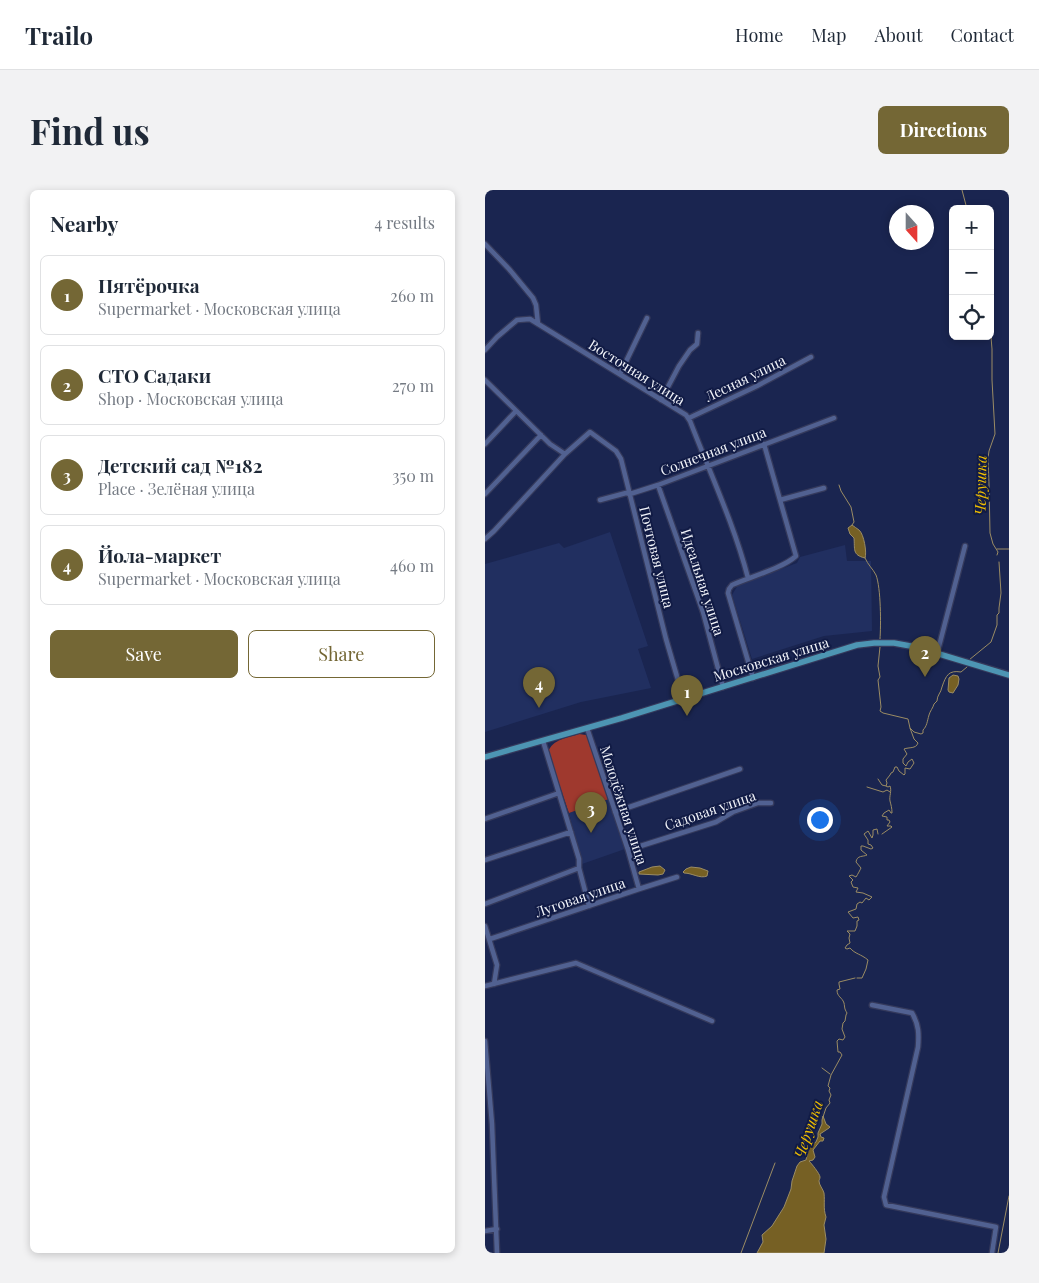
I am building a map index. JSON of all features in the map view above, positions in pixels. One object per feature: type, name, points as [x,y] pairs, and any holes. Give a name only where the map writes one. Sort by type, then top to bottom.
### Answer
[{"type":"main road","name":"Московская улица","points":[[485,757],[685,699],[857,645],[894,643],[916,647],[1009,674]]},
{"type":"street","points":[[485,244],[533,298],[536,305],[538,324]]},
{"type":"street","points":[[620,374],[647,318]]},
{"type":"street","name":"Восточная улица","points":[[485,350],[517,320],[530,319],[689,418],[742,556],[748,578]]},
{"type":"street","points":[[661,400],[679,366],[690,350],[697,344],[698,334]]},
{"type":"street","name":"Лесная улица","points":[[689,418],[757,386],[811,357]]},
{"type":"street","points":[[485,380],[550,444],[565,454],[485,539]]},
{"type":"street","points":[[485,444],[516,411]]},
{"type":"street","name":"Солнечная улица","points":[[600,500],[626,493],[630,494],[658,485],[834,418]]},
{"type":"street","name":"Почтовая улица","points":[[565,454],[590,432],[616,451],[621,459],[667,639],[685,699]]},
{"type":"street","points":[[485,494],[541,435]]},
{"type":"street","points":[[753,678],[728,593],[729,589],[732,585],[775,568],[796,556],[763,444]]},
{"type":"street","name":"Идеальная улица","points":[[658,485],[703,612],[723,687]]},
{"type":"street","points":[[780,500],[824,488]]},
{"type":"street","points":[[937,654],[965,546]]},
{"type":"street","name":"Молодёжная улица","points":[[587,728],[628,850],[639,889]]},
{"type":"street","points":[[543,741],[579,859],[579,868],[589,906]]},
{"type":"street","points":[[615,812],[740,769]]},
{"type":"street","points":[[485,819],[559,794]]},
{"type":"street","name":"Садовая улица","points":[[628,850],[716,822],[733,812],[758,803],[771,803]]},
{"type":"street","points":[[485,860],[571,832]]},
{"type":"street","points":[[485,904],[579,868]]},
{"type":"street","name":"Луговая улица","points":[[489,939],[677,878]]},
{"type":"street","points":[[485,926],[497,965],[494,984]]},
{"type":"street","points":[[485,986],[576,963],[712,1021]]},
{"type":"street","points":[[871,1005],[912,1013],[919,1032],[918,1047],[884,1197],[887,1205],[996,1227],[992,1253]]},
{"type":"street","points":[[485,1041],[492,1124],[497,1253]]},
{"type":"street","points":[[485,1231],[497,1229]]},
{"type":"shaded area","points":[[852,525],[861,532],[865,548],[865,558],[858,555],[855,551],[854,538],[848,528]]},
{"type":"shaded area","points":[[610,532],[648,646],[638,649],[651,688],[581,702],[485,732],[485,564],[559,543],[564,548]]},
{"type":"shaded area","points":[[845,545],[847,561],[871,561],[872,631],[824,636],[752,659],[732,595],[738,585],[797,563],[800,557]]},
{"type":"shaded area","points":[[953,675],[958,676],[959,679],[953,693],[948,690],[949,678]]},
{"type":"shaded area","points":[[579,734],[586,735],[589,739],[609,799],[569,813],[548,752],[553,744]]},
{"type":"shaded area","points":[[609,799],[625,849],[582,864],[569,813]]},
{"type":"shaded area","points":[[660,866],[665,870],[663,874],[639,874],[639,872],[652,867]]},
{"type":"shaded area","points":[[691,867],[708,871],[707,876],[683,872]]},
{"type":"shaded area","points":[[823,1116],[826,1124],[830,1127],[820,1134],[824,1138],[823,1141],[820,1141],[813,1150],[815,1157],[809,1161],[820,1176],[819,1182],[824,1193],[826,1239],[824,1253],[757,1253],[763,1242],[762,1235],[772,1226],[784,1207],[797,1166],[800,1162],[806,1160],[808,1151],[805,1145],[816,1142]]},
{"type":"waterway","name":"Черушка","points":[[962,190],[966,205]]},
{"type":"waterway","name":"Черушка","points":[[991,340],[995,434],[988,458],[990,533],[993,544],[998,552],[997,555]]},
{"type":"waterway","points":[[839,485],[851,507],[854,522],[852,525]]},
{"type":"waterway","points":[[997,549],[1009,549]]},
{"type":"waterway","points":[[865,558],[878,581],[880,639]]},
{"type":"waterway","name":"Черушка","points":[[969,660],[991,642],[997,625],[1001,593],[999,562]]},
{"type":"waterway","points":[[880,647],[878,666],[880,677],[878,680],[880,711],[908,719],[910,728]]},
{"type":"waterway","name":"Черушка","points":[[882,834],[892,827],[887,826],[890,822],[887,820],[887,817],[882,816],[889,810],[892,813],[891,788],[886,786],[886,780],[895,767],[904,775],[905,768],[910,769],[914,763],[912,759],[906,766],[903,763],[903,759],[907,754],[904,749],[914,747],[918,743],[914,739],[910,728],[914,732],[923,733],[929,714],[937,701],[947,676],[954,672],[961,672],[967,667]]},
{"type":"waterway","points":[[878,779],[882,785],[886,786]]},
{"type":"waterway","points":[[867,787],[890,792]]},
{"type":"waterway","name":"Черушка","points":[[857,978],[862,978],[868,960],[850,948],[845,948],[850,943],[850,934],[847,931],[855,931],[857,921],[859,920],[858,917],[853,918],[848,912],[856,909],[857,904],[862,903],[866,898],[869,900],[872,897],[856,892],[858,888],[853,887],[851,882],[853,880],[849,876],[856,877],[861,868],[856,862],[859,857],[867,855],[861,850],[861,846],[873,848],[868,844],[864,834],[868,831],[872,838],[873,830],[877,829],[878,834]]},
{"type":"waterway","name":"Черушка","points":[[823,1117],[830,1103],[831,1095],[828,1086],[831,1075],[842,1055],[838,1052],[837,1041],[839,1039],[843,1040],[845,1037],[842,1029],[847,1013],[837,990],[840,989],[839,982],[855,978]]},
{"type":"waterway","points":[[822,1068],[830,1074]]},
{"type":"waterway","points":[[741,1253],[775,1163]]},
{"type":"waterway","points":[[998,1253],[1009,1196]]},
{"type":"place","name":"СТО Садаки","points":[[925,677]]},
{"type":"place","name":"Йола-маркет","points":[[539,708]]},
{"type":"place","name":"Пятёрочка","points":[[687,716]]},
{"type":"place","name":"Детский сад №182","points":[[591,833]]}]
